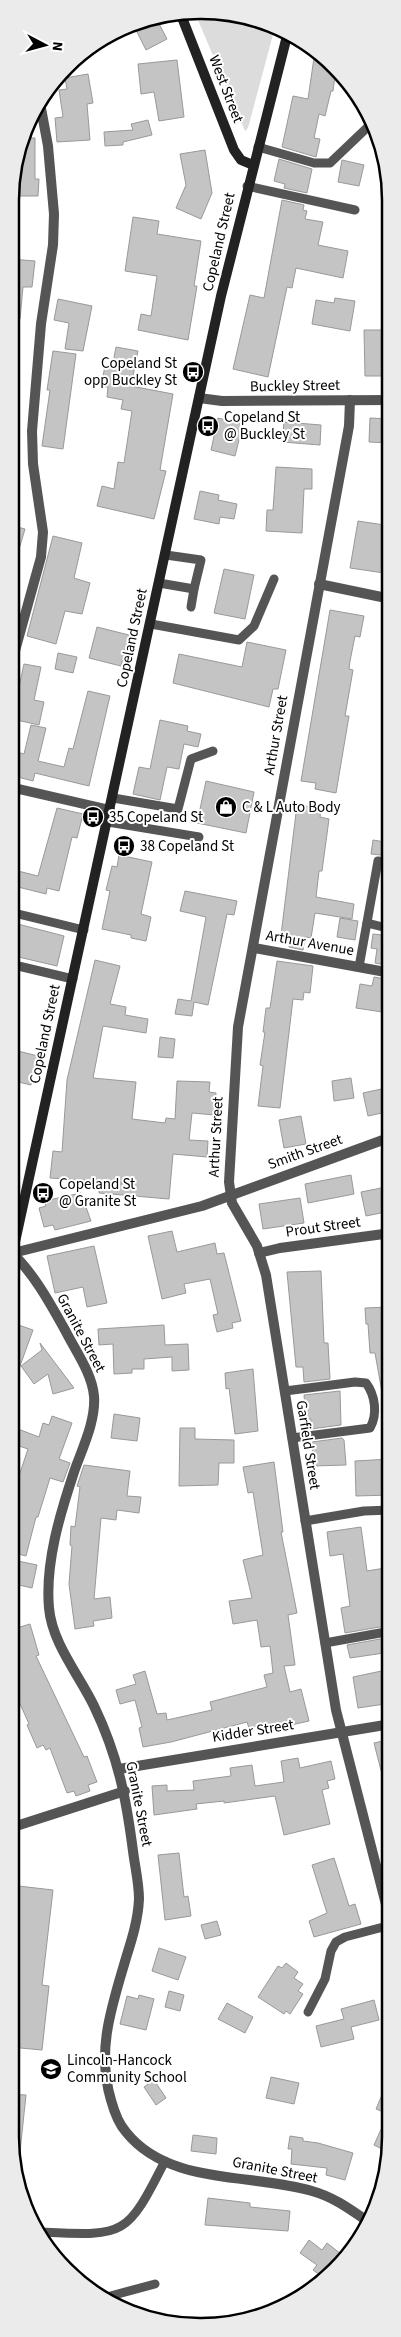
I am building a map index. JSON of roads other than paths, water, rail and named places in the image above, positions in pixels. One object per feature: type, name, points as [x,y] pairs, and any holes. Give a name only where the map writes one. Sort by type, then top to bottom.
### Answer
[{"type":"main road","name":"West Street","points":[[183,20],[234,150],[242,160],[253,165]]},
{"type":"main road","name":"Copeland Street","points":[[19,1221],[247,186],[286,40]]},
{"type":"street","points":[[19,636],[41,557],[43,532],[33,464],[32,431],[41,324],[53,245],[54,214],[48,146],[42,112]]},
{"type":"street","name":"Buckley Street","points":[[200,398],[222,401],[382,400]]},
{"type":"street","name":"Arthur Street","points":[[230,1196],[229,1175],[235,1053],[349,426],[350,400]]},
{"type":"street","points":[[319,584],[382,597]]},
{"type":"street","points":[[19,789],[110,810]]},
{"type":"street","name":"Arthur Avenue","points":[[254,948],[382,971]]},
{"type":"street","name":"Smith Street","points":[[230,1196],[382,1140]]},
{"type":"street","points":[[19,1250],[175,1214],[230,1196]]},
{"type":"street","name":"Garfield Street","points":[[230,1196],[237,1214],[260,1253],[268,1289],[341,1732],[382,1889]]},
{"type":"street","name":"Prout Street","points":[[260,1253],[280,1248],[382,1234]]},
{"type":"street","name":"Granite Street","points":[[19,1262],[57,1316],[86,1371],[94,1396],[93,1414],[70,1484],[57,1533],[49,1605],[56,1634],[93,1705],[119,1769],[125,1791],[139,1902],[134,1930],[106,2027],[104,2050],[106,2084],[115,2112],[124,2131],[144,2149],[165,2161],[193,2170],[309,2190],[341,2203],[363,2218]]},
{"type":"street","name":"Kidder Street","points":[[119,1769],[382,1725]]},
{"type":"street","points":[[19,1825],[125,1791]]},
{"type":"lane","points":[[258,147],[314,163],[330,163],[367,128]]},
{"type":"lane","points":[[247,186],[355,210]]},
{"type":"lane","points":[[166,555],[200,560],[191,608]]},
{"type":"lane","points":[[151,624],[239,640],[254,626],[274,578]]},
{"type":"lane","points":[[159,583],[194,589]]},
{"type":"lane","points":[[113,798],[178,808],[191,759],[213,751]]},
{"type":"lane","points":[[108,822],[200,837]]},
{"type":"lane","points":[[359,967],[378,861],[382,861]]},
{"type":"lane","points":[[19,914],[84,930]]},
{"type":"lane","points":[[367,924],[382,927]]},
{"type":"lane","points":[[19,966],[73,979]]},
{"type":"lane","points":[[284,1391],[366,1382],[371,1390],[376,1418],[370,1428],[292,1438]]},
{"type":"lane","points":[[305,1521],[364,1511],[382,1510]]},
{"type":"lane","points":[[325,1643],[382,1633]]},
{"type":"lane","points":[[308,2012],[325,1979],[331,1951],[336,1942],[345,1937],[382,1927]]},
{"type":"lane","points":[[46,2232],[96,2234],[122,2227],[141,2208],[165,2161]]},
{"type":"lane","points":[[112,2295],[155,2284]]},
{"type":"place","name":"Copeland St opp Buckley St","points":[[193,372]]},
{"type":"place","name":"Copeland St @ Buckley St","points":[[208,426]]},
{"type":"place","name":"C & L Auto Body","points":[[226,807]]},
{"type":"place","name":"35 Copeland St","points":[[93,817]]},
{"type":"place","name":"38 Copeland St","points":[[124,846]]},
{"type":"place","name":"Copeland St @ Granite St","points":[[43,1193]]},
{"type":"place","name":"Lincoln-Hancock Community School","points":[[51,2069]]}]
